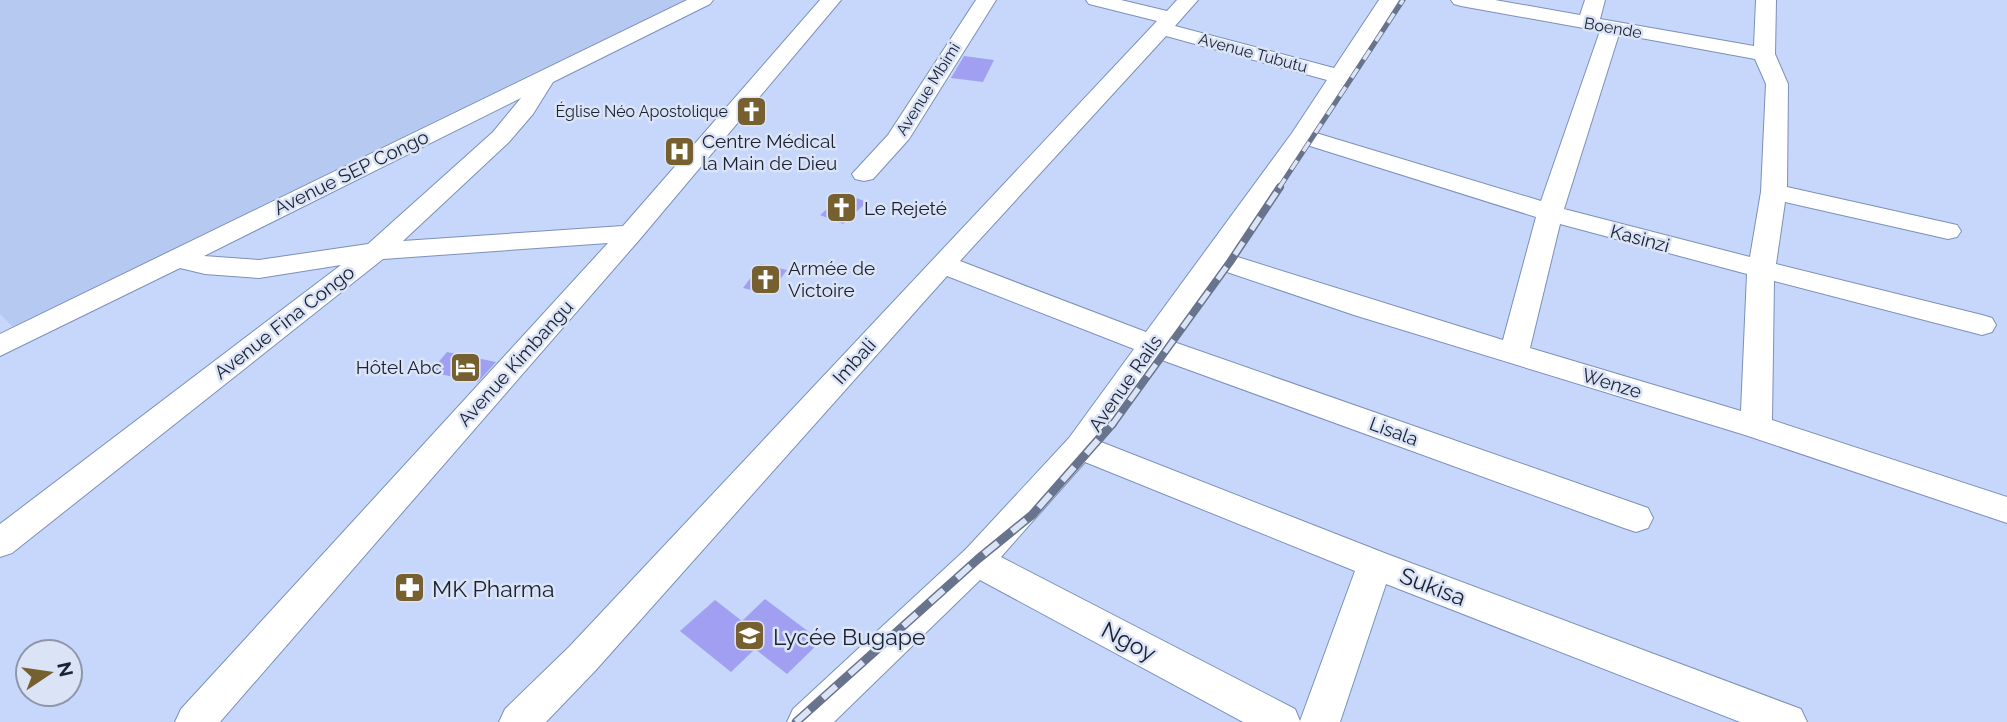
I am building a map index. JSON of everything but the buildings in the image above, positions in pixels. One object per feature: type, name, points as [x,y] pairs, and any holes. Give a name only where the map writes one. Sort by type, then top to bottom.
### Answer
[{"type":"street","name":"Avenue SEP Congo","points":[[0,346],[703,0]]},
{"type":"street","name":"Avenue Kimbangu","points":[[195,722],[631,233],[831,0]]},
{"type":"street","name":"Avenue Mbimi","points":[[864,174],[897,139],[986,0]]},
{"type":"street","name":"Avenue Tubutu","points":[[1096,0],[1175,16],[1341,77]]},
{"type":"street","name":"Avenue Rails","points":[[809,721],[976,561],[1080,447],[1302,136],[1389,0]]},
{"type":"street","name":"Boende","points":[[1461,0],[1765,54]]},
{"type":"street","points":[[1514,353],[1599,26],[1595,0]]},
{"type":"street","points":[[1756,427],[1760,270],[1774,191],[1777,84],[1765,54],[1766,0]]},
{"type":"street","name":"Imbali","points":[[519,722],[582,659],[942,264],[1175,16]]},
{"type":"street","name":"Avenue Fina Congo","points":[[0,543],[376,251],[501,137],[525,109],[544,78]]},
{"type":"street","name":"Kasinzi","points":[[1302,136],[1550,212],[1760,270],[1982,326]]},
{"type":"street","points":[[1774,191],[1948,231]]},
{"type":"street","points":[[175,258],[205,265],[259,269],[376,251],[631,233]]},
{"type":"street","name":"Wenze","points":[[1216,259],[1364,308],[1756,427],[2007,510]]},
{"type":"street","name":"Lisala","points":[[942,264],[1151,345],[1636,518]]},
{"type":"street","name":"Sukisa","points":[[1080,447],[1375,564],[1787,722]]},
{"type":"street","name":"Ngoy","points":[[976,561],[1281,722]]},
{"type":"street","points":[[1320,722],[1375,564]]},
{"type":"shaded area","points":[[0,0],[698,0],[18,332],[0,314]]},
{"type":"railway","points":[[1279,188],[1403,0]]},
{"type":"railway","points":[[1112,425],[1230,262],[1280,187]]},
{"type":"railway","points":[[796,722],[978,559],[1032,515],[1113,423]]},
{"type":"place","name":"Église Néo Apostolique","points":[[751,111]]},
{"type":"place","name":"Centre Médical la Main de Dieu","points":[[679,152]]},
{"type":"place","name":"Le Rejeté","points":[[841,208]]},
{"type":"place","name":"Armée de Victoire","points":[[765,279]]},
{"type":"place","name":"Hôtel Abc","points":[[465,367]]},
{"type":"place","name":"MK Pharma","points":[[409,588]]},
{"type":"place","name":"Lycée Bugape","points":[[750,636]]}]
